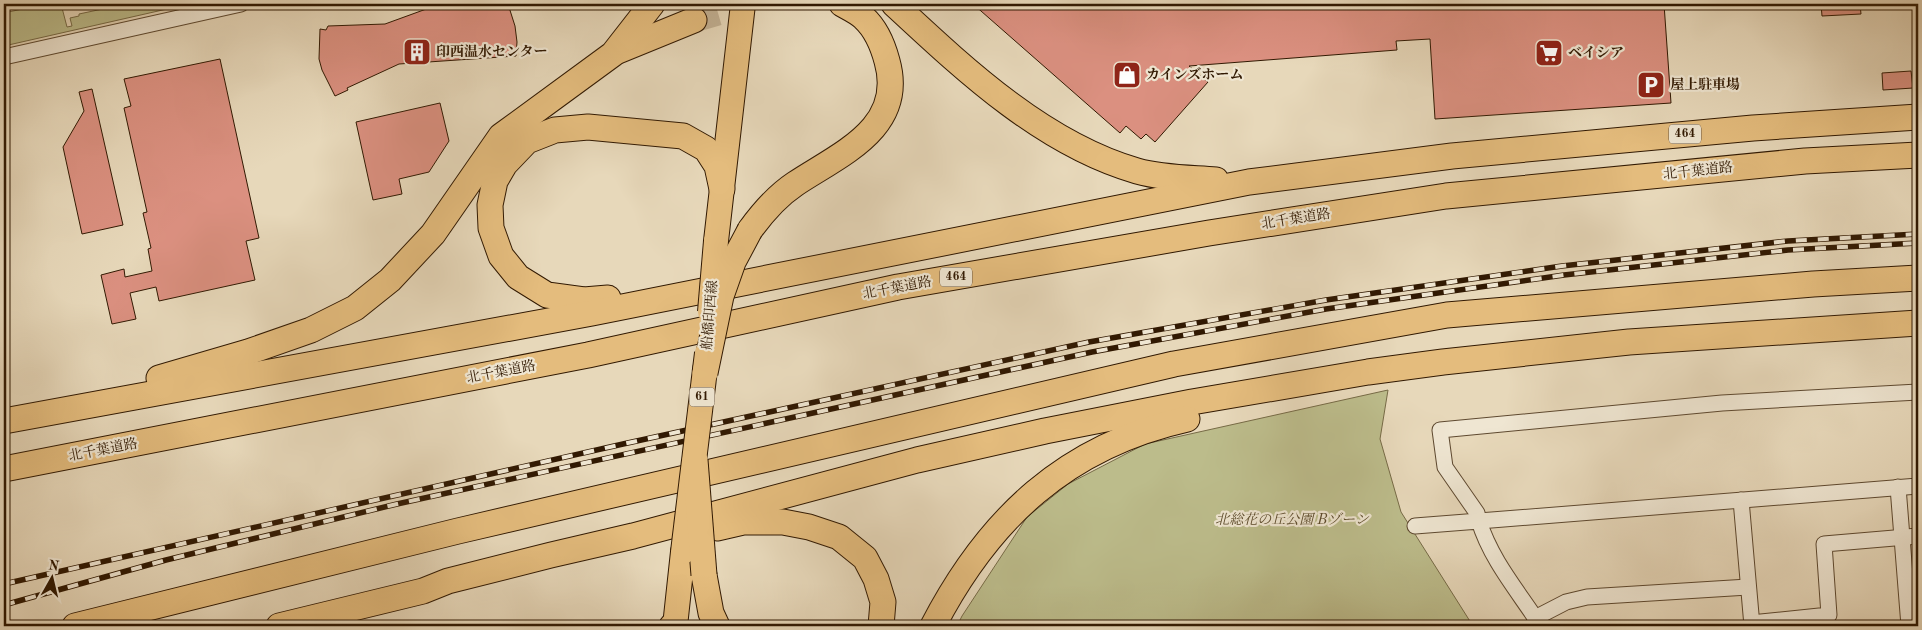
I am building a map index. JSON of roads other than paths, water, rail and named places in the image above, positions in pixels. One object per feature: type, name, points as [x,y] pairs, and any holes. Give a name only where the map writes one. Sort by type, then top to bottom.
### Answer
[{"type":"highway","points":[[613,54],[652,4]]},
{"type":"highway","points":[[705,373],[721,296],[733,262],[750,230],[768,206],[794,185],[857,144],[875,127],[883,116],[889,97],[890,70],[883,44],[864,18],[842,4]]},
{"type":"highway","points":[[894,4],[994,91],[1050,132],[1096,157],[1139,172],[1186,178],[1249,182]]},
{"type":"highway","points":[[12,419],[248,352],[311,330],[355,308],[390,280],[433,234],[501,136],[613,54],[694,20]]},
{"type":"highway","name":"464","points":[[12,419],[582,315],[1249,182],[1452,156],[1753,128],[1918,117]]},
{"type":"highway","points":[[722,189],[717,166],[706,149],[683,136],[588,127],[555,130],[527,141],[505,164],[495,180],[490,205],[491,228],[501,256],[518,277],[547,295],[584,300],[626,297],[832,257],[894,252]]},
{"type":"highway","name":"北千葉道路","points":[[4,469],[588,355],[898,287],[1219,231],[1446,196],[1805,161],[1918,155]]},
{"type":"highway","points":[[74,626],[458,531],[1174,364],[1447,315],[1813,284],[1918,278]]},
{"type":"highway","points":[[289,625],[423,591],[457,579],[633,536],[935,456],[1192,402],[1368,372],[1443,362],[1629,342],[1918,323]]},
{"type":"highway","points":[[933,626],[961,578],[981,549],[1005,522],[1041,486],[1068,467],[1101,448],[1158,426],[1443,362]]},
{"type":"highway","points":[[695,460],[704,575],[711,613],[717,626]]},
{"type":"highway","points":[[423,591],[454,591],[743,522],[783,522],[809,526],[839,537],[865,558],[876,579],[883,602],[882,626]]},
{"type":"main road","name":"船橋印西線","points":[[674,625],[705,373],[716,241],[743,4]]},
{"type":"street","points":[[4,57],[242,4]]},
{"type":"street","points":[[1748,587],[1587,597],[1566,602],[1538,622],[1496,562],[1477,513],[1445,468],[1440,430],[1722,404],[1918,392]]},
{"type":"street","points":[[1415,526],[1918,486]]},
{"type":"street","points":[[1898,487],[1910,626]]},
{"type":"street","points":[[1740,500],[1751,625],[1829,615],[1824,544],[1918,536]]},
{"type":"tunnel","points":[[694,20],[749,4]]},
{"type":"railway","points":[[4,584],[623,444],[1089,342],[1326,300],[1562,266],[1788,241],[1918,234]]},
{"type":"railway","points":[[4,605],[166,560],[397,504],[1092,352],[1326,309],[1564,275],[1788,250],[1918,243]]},
{"type":"place","name":"印西温水センター","points":[[417,52]]},
{"type":"place","name":"ベイシア","points":[[1549,53]]},
{"type":"place","name":"カインズホーム","points":[[1127,75]]},
{"type":"place","name":"屋上駐車場","points":[[1651,85]]},
{"type":"park label","name":"北総花の丘公園 Bゾーン","points":[[1292,520]]}]
